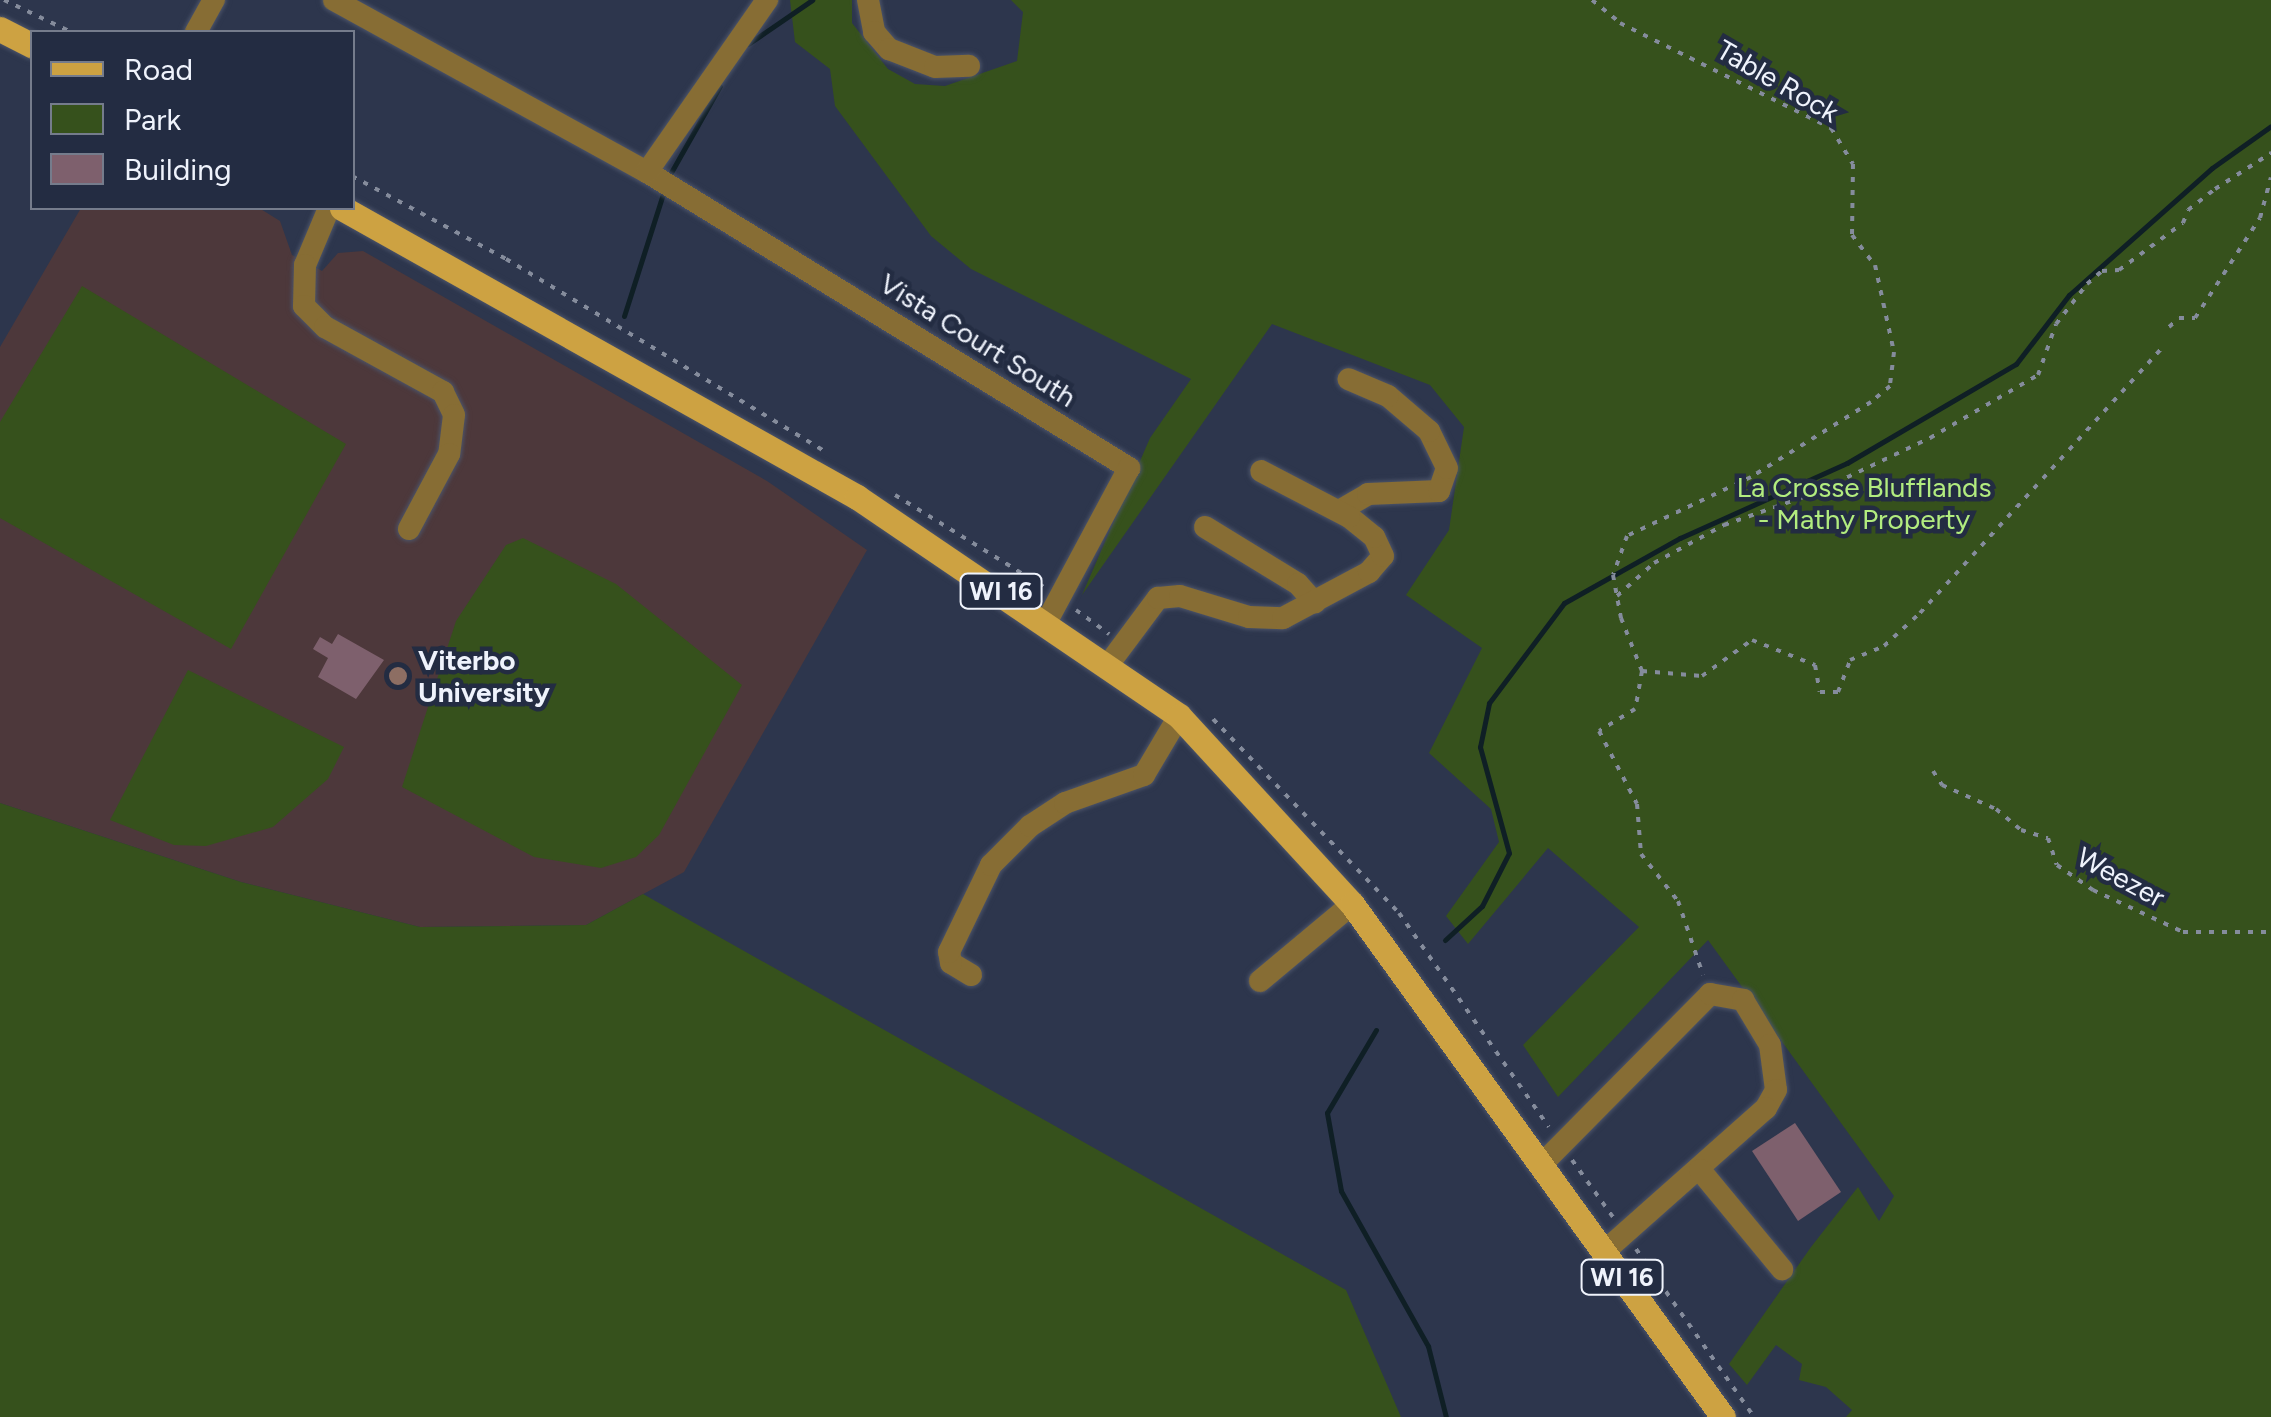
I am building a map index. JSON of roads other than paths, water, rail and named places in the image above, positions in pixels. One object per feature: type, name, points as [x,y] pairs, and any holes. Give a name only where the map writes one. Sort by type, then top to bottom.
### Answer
[{"type":"main road","points":[[0,29],[30,45]]},
{"type":"main road","name":"WI 16","points":[[346,210],[857,497],[1046,621],[1115,655],[1191,714],[1352,904],[1722,1417]]},
{"type":"street","points":[[197,30],[214,0]]},
{"type":"street","points":[[334,0],[647,172],[768,0]]},
{"type":"street","points":[[868,0],[874,32],[889,50],[935,67],[968,66]]},
{"type":"street","name":"Vista Court South","points":[[647,172],[1130,468],[1046,621]]},
{"type":"street","points":[[328,210],[305,265],[304,306],[325,327],[443,392],[454,416],[449,454],[409,529]]},
{"type":"street","points":[[1340,511],[1368,494],[1439,491],[1447,468],[1430,431],[1388,396],[1348,379]]},
{"type":"street","points":[[1115,655],[1158,598],[1180,596],[1248,617],[1283,618],[1369,572],[1383,556],[1374,537],[1340,511],[1261,471]]},
{"type":"street","points":[[1206,527],[1298,584],[1316,603]]},
{"type":"street","points":[[970,974],[951,963],[949,952],[991,865],[1030,826],[1064,803],[1144,775],[1191,714]]},
{"type":"street","points":[[1260,980],[1352,904]]},
{"type":"street","points":[[1542,1164],[1710,994],[1743,1000],[1778,1070],[1766,1108],[1604,1252]]},
{"type":"street","points":[[1700,1170],[1782,1268]]},
{"type":"waterway","points":[[748,44],[812,0]]},
{"type":"waterway","points":[[669,176],[720,86]]},
{"type":"waterway","points":[[1445,940],[1482,906],[1509,853],[1480,747],[1489,703],[1564,603],[1680,538],[1847,463],[2016,364],[2069,295],[2212,168],[2271,126]]},
{"type":"waterway","points":[[624,316],[664,191]]},
{"type":"waterway","points":[[1376,1030],[1327,1113],[1341,1191],[1428,1346],[1446,1417]]},
{"type":"place","name":"Viterbo University","points":[[398,676]]},
{"type":"park label","name":"La Crosse Blufflands - Mathy Property","points":[[1864,503]]}]
